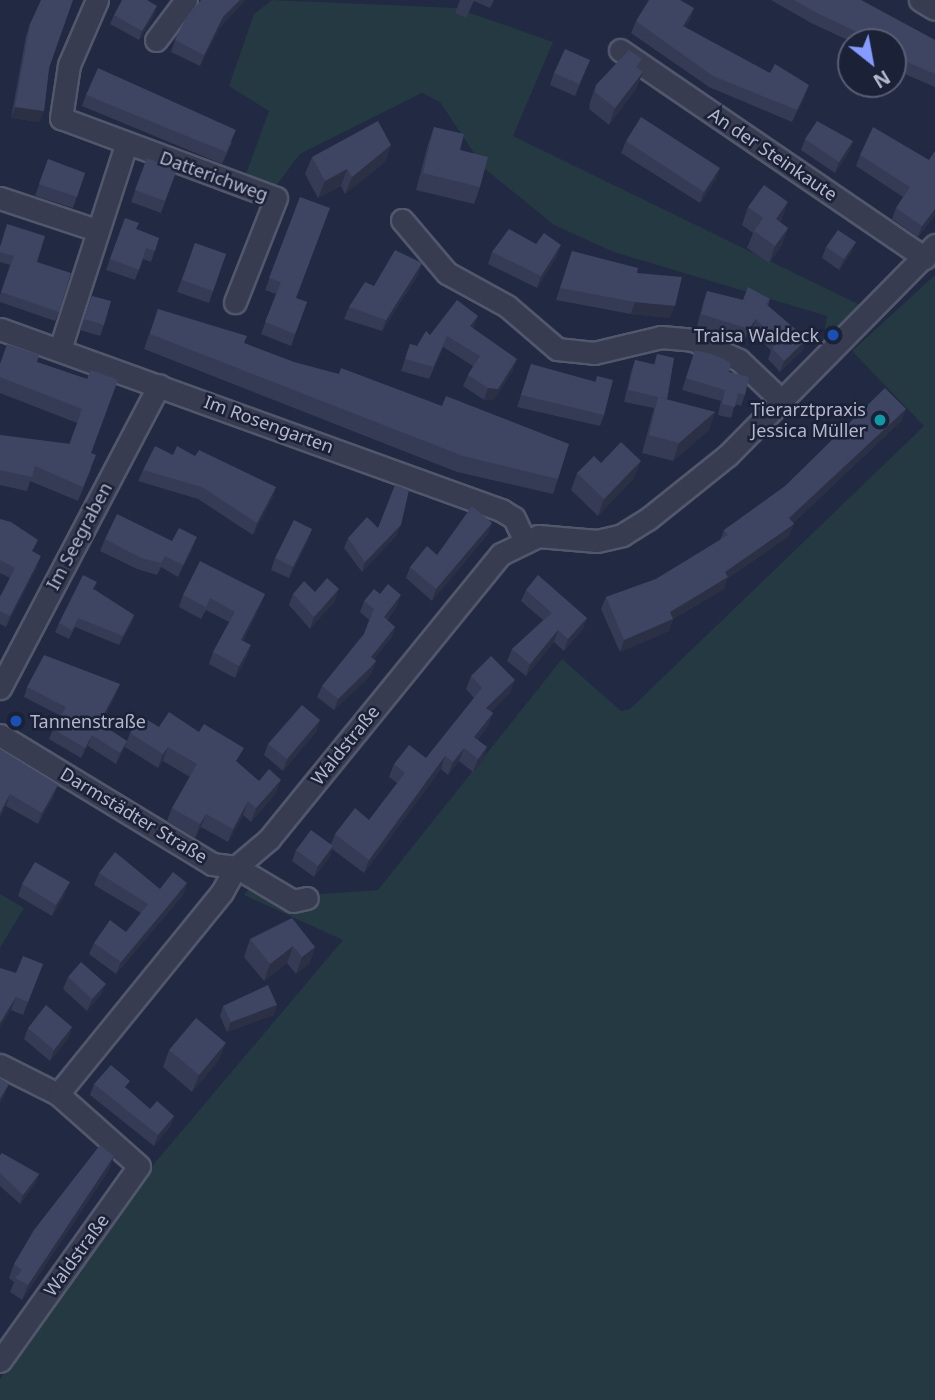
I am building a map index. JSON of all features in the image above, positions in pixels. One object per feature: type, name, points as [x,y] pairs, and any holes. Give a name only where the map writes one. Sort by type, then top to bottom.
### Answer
[{"type":"street","name":"Datterichweg","points":[[97,0],[69,65],[61,118],[126,145],[276,198],[235,302]]},
{"type":"street","points":[[920,0],[935,9]]},
{"type":"street","points":[[156,40],[178,3]]},
{"type":"street","name":"An der Steinkaute","points":[[620,50],[930,251]]},
{"type":"street","points":[[60,349],[96,230],[126,145]]},
{"type":"street","points":[[0,198],[96,230]]},
{"type":"street","points":[[402,220],[447,273],[507,306],[557,349],[594,353],[661,337],[693,340],[739,360],[782,401]]},
{"type":"street","points":[[524,539],[622,536],[728,455],[930,251]]},
{"type":"street","name":"Im Rosengarten","points":[[0,329],[500,510],[514,518],[524,539]]},
{"type":"street","name":"Im Seegraben","points":[[0,688],[159,385]]},
{"type":"street","name":"Waldstraße","points":[[0,1361],[139,1166],[58,1094],[222,892],[236,867],[269,839],[487,570],[524,539]]},
{"type":"street","name":"Darmstädter Straße","points":[[0,735],[212,864],[236,867],[275,895],[293,901],[307,898]]},
{"type":"street","points":[[0,1065],[58,1094]]},
{"type":"shaded area","points":[[272,0],[456,8],[553,42],[513,136],[860,305],[822,345],[827,316],[614,252],[554,225],[484,168],[440,102],[422,93],[300,154],[272,191],[243,182],[269,111],[229,86],[254,14]]},
{"type":"shaded area","points":[[935,275],[935,1400],[0,1400],[0,1379],[153,1165],[343,940],[244,895],[261,873],[306,895],[378,890],[562,659],[621,711],[630,709],[924,426],[852,351]]},
{"type":"shaded area","points":[[0,894],[24,908],[0,948]]},
{"type":"building","points":[[41,0],[73,0],[49,68],[44,111],[15,107],[30,24]]},
{"type":"building","points":[[122,0],[147,0],[157,6],[142,31],[114,15]]},
{"type":"building","points":[[201,0],[240,0],[223,17],[204,55],[175,40],[187,16]]},
{"type":"building","points":[[649,0],[680,0],[694,8],[683,26],[770,73],[775,64],[809,85],[797,110],[713,76],[636,21]]},
{"type":"building","points":[[794,0],[861,0],[935,40],[935,74],[907,62],[907,28],[849,28]]},
{"type":"building","points":[[565,49],[590,60],[579,84],[554,73]]},
{"type":"building","points":[[629,50],[642,59],[636,67],[643,72],[615,108],[595,92],[596,85]]},
{"type":"building","points":[[98,68],[236,130],[226,152],[86,95]]},
{"type":"building","points":[[641,117],[720,168],[704,192],[626,141]]},
{"type":"building","points":[[378,121],[391,145],[352,177],[347,169],[325,181],[312,157]]},
{"type":"building","points":[[817,121],[853,141],[839,162],[805,139]]},
{"type":"building","points":[[434,127],[464,134],[460,150],[488,157],[480,187],[423,173]]},
{"type":"building","points":[[873,127],[929,160],[935,151],[935,209],[922,226],[896,208],[910,187],[860,155]]},
{"type":"building","points":[[147,158],[177,169],[165,201],[135,190]]},
{"type":"building","points":[[48,159],[85,173],[77,197],[39,184]]},
{"type":"building","points":[[764,185],[788,202],[776,219],[788,228],[775,246],[754,231],[763,218],[748,207]]},
{"type":"building","points":[[300,197],[330,208],[296,298],[307,302],[295,334],[265,322],[281,282],[269,278]]},
{"type":"building","points":[[125,218],[139,223],[136,229],[159,238],[155,251],[146,248],[139,270],[110,259]]},
{"type":"building","points":[[7,224],[45,236],[37,262],[71,273],[59,312],[1,292],[14,256],[0,252]]},
{"type":"building","points":[[509,229],[536,244],[544,233],[561,245],[541,276],[492,252]]},
{"type":"building","points":[[838,230],[856,242],[844,259],[826,247]]},
{"type":"building","points":[[195,243],[226,254],[213,291],[182,280]]},
{"type":"building","points":[[395,250],[422,263],[386,320],[349,307],[365,282],[374,286]]},
{"type":"building","points":[[572,251],[638,268],[637,273],[682,277],[675,306],[635,302],[560,288]]},
{"type":"building","points":[[748,287],[770,299],[766,304],[807,339],[784,361],[772,348],[778,342],[756,319],[749,329],[701,314],[707,291],[743,300]]},
{"type":"building","points":[[92,296],[111,301],[104,325],[84,319]]},
{"type":"building","points":[[457,300],[478,316],[470,326],[517,359],[498,389],[488,388],[468,375],[480,356],[447,336],[433,367],[405,359],[410,344],[417,346],[426,331],[430,335]]},
{"type":"building","points":[[158,309],[247,336],[244,343],[294,362],[339,374],[341,368],[442,406],[446,396],[569,444],[558,479],[463,456],[150,334]]},
{"type":"building","points":[[7,344],[39,355],[37,362],[87,379],[91,370],[118,380],[91,453],[96,455],[83,487],[35,466],[32,477],[0,470],[0,435],[70,444],[82,409],[0,377],[0,364]]},
{"type":"building","points":[[695,350],[731,363],[729,372],[749,377],[745,395],[738,393],[735,407],[722,404],[725,390],[686,378]]},
{"type":"building","points":[[657,354],[674,358],[667,399],[628,390],[635,360],[655,365]]},
{"type":"building","points":[[531,364],[596,382],[597,376],[613,380],[604,415],[521,395]]},
{"type":"building","points":[[885,388],[906,409],[789,518],[794,524],[725,572],[728,577],[670,612],[673,619],[624,640],[606,597],[656,579],[728,535],[724,530],[785,486]]},
{"type":"building","points":[[658,397],[715,412],[679,443],[649,435]]},
{"type":"building","points":[[621,442],[641,461],[604,499],[577,473],[594,456],[601,463]]},
{"type":"building","points":[[155,446],[173,455],[177,446],[195,456],[199,450],[276,487],[257,523],[202,487],[143,470]]},
{"type":"building","points":[[395,485],[409,490],[401,525],[365,562],[348,538],[367,517],[378,528]]},
{"type":"building","points":[[472,506],[492,523],[436,589],[410,567],[427,546],[437,555]]},
{"type":"building","points":[[117,514],[172,541],[179,528],[197,537],[183,565],[165,556],[161,563],[141,558],[105,539]]},
{"type":"building","points":[[0,519],[11,522],[38,540],[32,551],[41,556],[10,616],[0,611],[0,597],[15,568],[0,560]]},
{"type":"building","points":[[294,520],[312,529],[293,567],[275,558]]},
{"type":"building","points":[[200,561],[265,594],[241,640],[251,645],[239,666],[213,652],[235,612],[210,598],[206,607],[183,595]]},
{"type":"building","points":[[83,575],[97,582],[93,589],[134,615],[123,636],[78,618],[72,630],[59,623]]},
{"type":"building","points":[[538,575],[587,618],[568,639],[558,630],[530,664],[512,649],[552,613],[526,590]]},
{"type":"building","points":[[327,578],[339,589],[314,617],[293,594],[304,581],[315,592]]},
{"type":"building","points":[[388,584],[401,595],[384,617],[395,627],[371,657],[376,661],[338,699],[322,686],[364,634],[374,609],[364,601],[374,589],[380,594]]},
{"type":"building","points":[[44,655],[120,684],[99,723],[127,741],[120,753],[92,735],[85,748],[53,729],[66,707],[27,687]]},
{"type":"building","points":[[491,656],[515,680],[486,708],[493,713],[474,737],[487,747],[478,759],[464,748],[453,762],[445,756],[369,860],[335,834],[355,808],[369,820],[405,773],[394,764],[409,745],[426,758],[482,688],[471,676]]},
{"type":"building","points":[[302,705],[320,720],[287,759],[268,744]]},
{"type":"building","points":[[169,712],[199,732],[204,724],[244,748],[236,761],[259,781],[269,769],[281,780],[256,808],[248,801],[233,829],[206,814],[200,824],[172,808],[197,764],[168,747],[163,754],[130,733],[141,716],[159,727]]},
{"type":"building","points":[[0,749],[58,785],[42,813],[10,794],[0,813]]},
{"type":"building","points":[[311,830],[333,846],[318,866],[296,850]]},
{"type":"building","points":[[115,852],[160,889],[173,872],[187,883],[121,962],[94,943],[110,920],[126,932],[148,904],[99,873]]},
{"type":"building","points":[[35,862],[70,882],[56,905],[22,884]]},
{"type":"building","points":[[292,918],[315,947],[302,957],[293,946],[270,964],[250,939]]},
{"type":"building","points":[[23,956],[43,964],[28,1002],[16,997],[0,1023],[0,968],[16,973]]},
{"type":"building","points":[[81,962],[106,984],[92,999],[68,977]]},
{"type":"building","points":[[268,985],[277,1005],[231,1022],[223,1006]]},
{"type":"building","points":[[46,1005],[72,1027],[54,1050],[28,1028]]},
{"type":"building","points":[[196,1018],[226,1043],[199,1075],[169,1050]]},
{"type":"building","points":[[111,1065],[130,1081],[125,1087],[150,1109],[157,1101],[174,1116],[158,1135],[94,1084]]},
{"type":"building","points":[[0,1078],[9,1084],[0,1099]]},
{"type":"building","points":[[100,1145],[114,1156],[28,1285],[15,1278],[22,1270],[14,1264],[34,1230]]},
{"type":"building","points":[[2,1153],[39,1174],[23,1195],[0,1173]]},
{"type":"place","name":"Traisa Waldeck","points":[[833,335]]},
{"type":"place","name":"Tierarztpraxis Jessica Müller","points":[[880,420]]},
{"type":"place","name":"Tannenstraße","points":[[16,721]]}]
